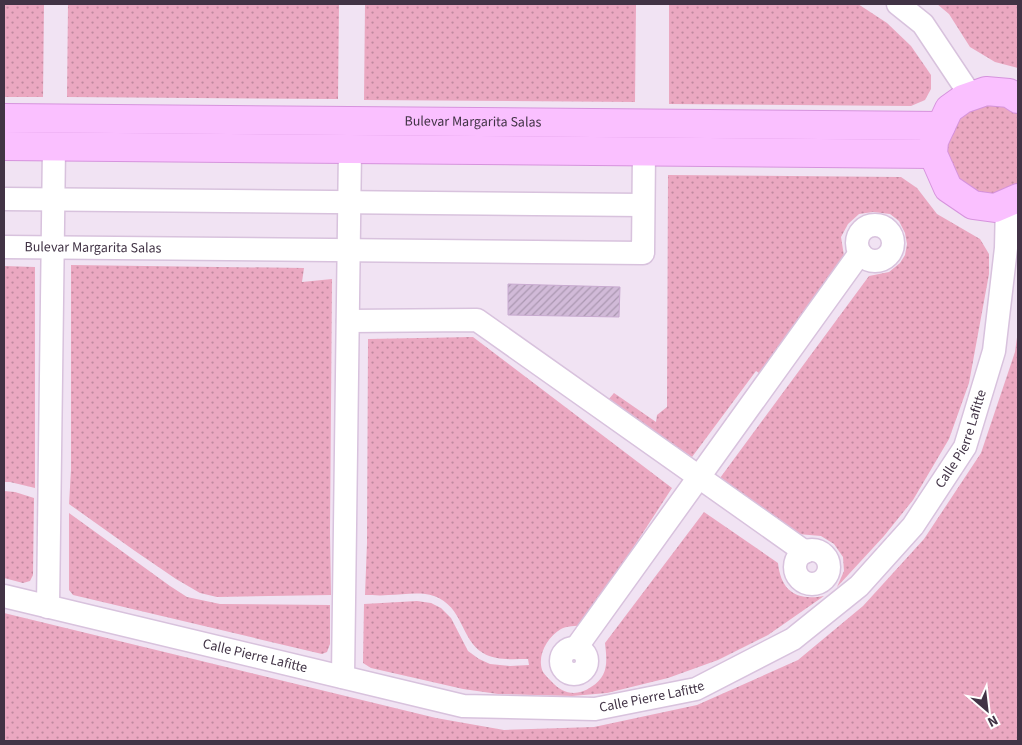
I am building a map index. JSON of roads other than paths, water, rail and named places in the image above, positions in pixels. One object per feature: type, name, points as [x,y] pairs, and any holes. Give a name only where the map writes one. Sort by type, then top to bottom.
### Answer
[{"type":"street","points":[[898,4],[922,24],[971,96]]},
{"type":"street","points":[[1013,201],[995,208],[973,205],[948,188],[933,154],[934,141],[949,109],[963,99],[986,91],[1009,93],[1018,99]]},
{"type":"street","name":"Bulevar Margarita Salas","points":[[4,118],[941,126]]},
{"type":"street","name":"Bulevar Margarita Salas","points":[[4,146],[933,154]]},
{"type":"street","points":[[48,607],[54,147]]},
{"type":"street","points":[[343,677],[350,149]]},
{"type":"street","name":"Bulevar Margarita Salas","points":[[4,247],[643,253],[644,152]]},
{"type":"street","points":[[4,199],[643,205]]},
{"type":"street","name":"Calle Pierre Lafitte","points":[[4,596],[463,706],[595,709],[696,689],[793,639],[859,586],[913,526],[965,446],[994,351],[1013,201]]},
{"type":"street","points":[[579,650],[864,256]]},
{"type":"street","points":[[348,325],[477,320],[699,485],[800,557]]}]
